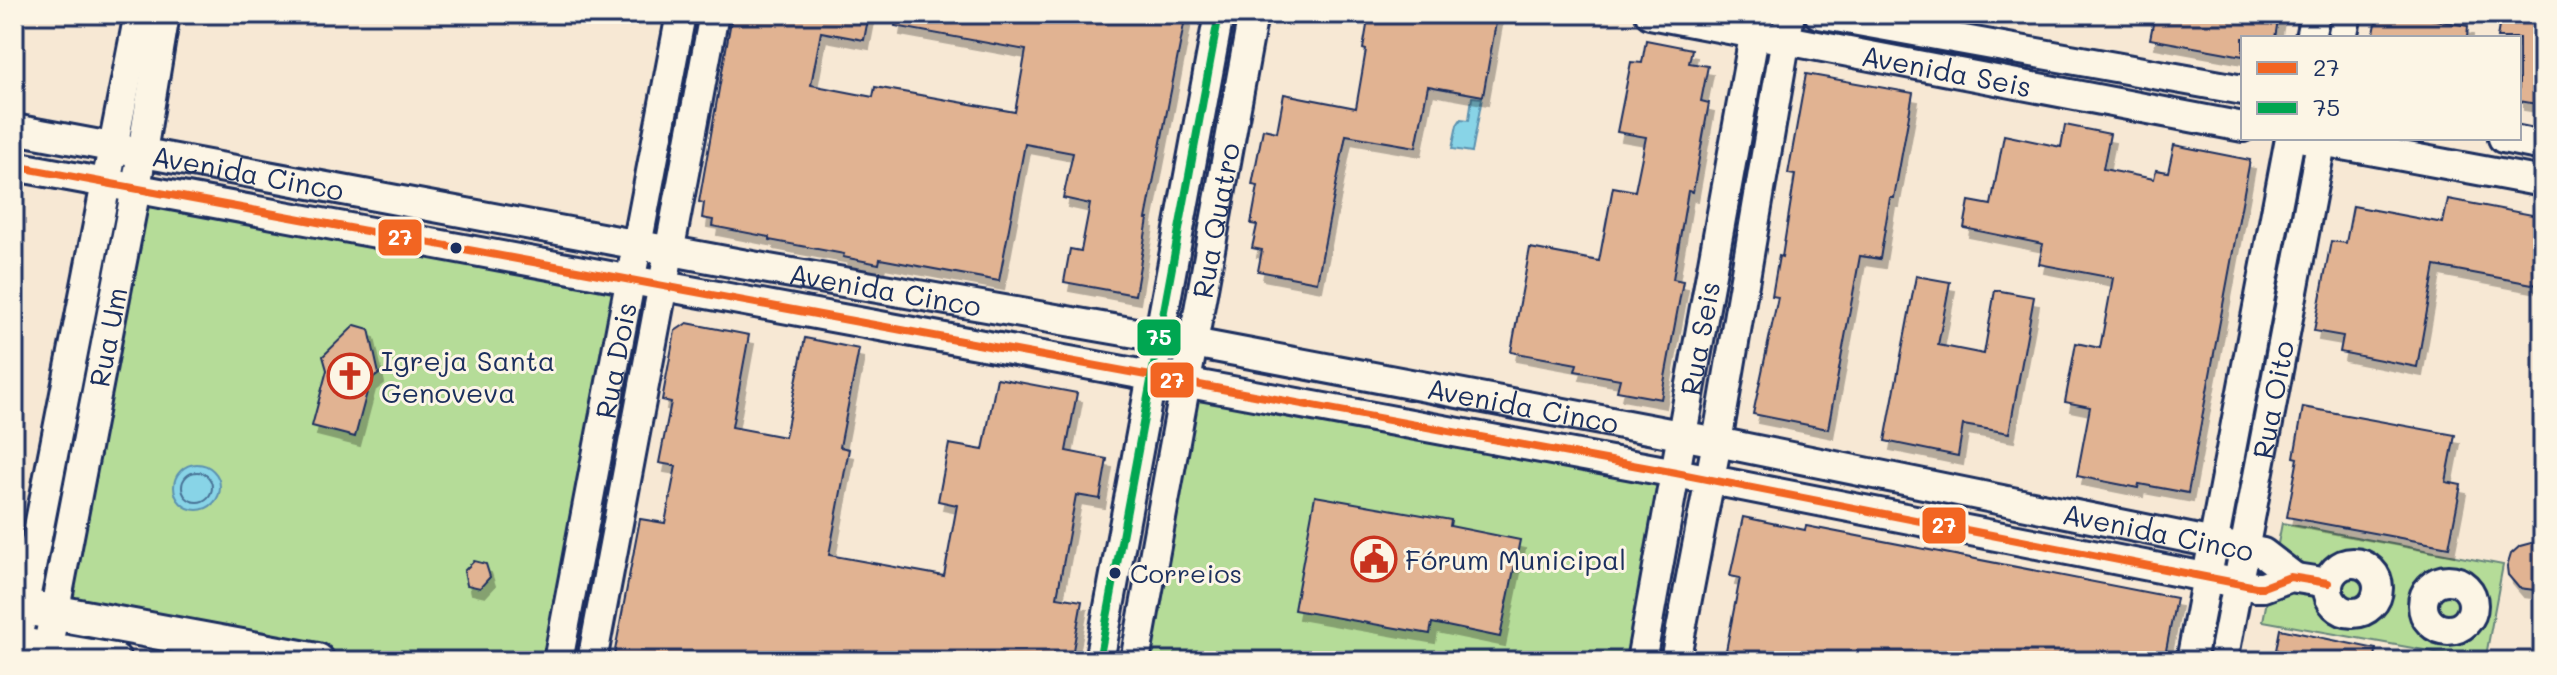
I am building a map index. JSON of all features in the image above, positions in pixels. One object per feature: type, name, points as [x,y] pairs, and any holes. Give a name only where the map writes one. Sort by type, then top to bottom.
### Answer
[{"type":"street","name":"Rua Um","points":[[31,608],[136,188],[128,150],[139,14]]},
{"type":"street","name":"Rua Um","points":[[27,651],[31,608],[107,183],[128,150],[165,14]]},
{"type":"street","name":"Rua Dois","points":[[558,661],[681,14]]},
{"type":"street","name":"Rua Dois","points":[[592,661],[714,14]]},
{"type":"street","name":"Rua Quatro","points":[[1099,661],[1219,14]]},
{"type":"street","name":"Rua Quatro","points":[[1135,661],[1253,14]]},
{"type":"street","name":"Avenida Seis","points":[[1650,14],[1788,27],[2241,127]]},
{"type":"street","name":"Avenida Seis","points":[[1819,14],[2241,90]]},
{"type":"street","points":[[2310,36],[2315,14]]},
{"type":"street","points":[[2342,36],[2347,14]]},
{"type":"street","name":"Rua Seis","points":[[1641,661],[1756,24]]},
{"type":"street","name":"Rua Seis","points":[[1675,661],[1717,442],[1788,27]]},
{"type":"street","name":"Avenida Cinco","points":[[14,129],[669,251],[1193,343],[1717,442],[2263,553],[2294,577]]},
{"type":"street","name":"Rua Oito","points":[[2191,661],[2290,140]]},
{"type":"street","name":"Rua Oito","points":[[2223,661],[2316,140]]},
{"type":"street","points":[[2321,140],[2543,182]]},
{"type":"street","points":[[2513,140],[2543,146]]},
{"type":"street","name":"Avenida Cinco","points":[[14,166],[1676,473],[2238,584],[2263,587],[2294,577]]},
{"type":"street","points":[[2294,577],[2328,583],[2328,592],[2335,606],[2350,613],[2365,611],[2378,592],[2423,600]]},
{"type":"street","points":[[31,608],[317,661]]},
{"type":"street","points":[[27,651],[114,661]]},
{"type":"green space","points":[[136,189],[631,281],[557,661],[322,661],[55,610]]},
{"type":"green space","points":[[1187,382],[1676,473],[1641,661],[1135,661]]},
{"type":"green space","points":[[2282,523],[2503,565],[2485,661],[2263,621]]},
{"type":"water","points":[[1472,97],[1482,98],[1472,152],[1452,149],[1457,125],[1461,119],[1469,120]]},
{"type":"water","points":[[197,464],[213,471],[220,487],[213,503],[197,510],[181,503],[174,487],[181,471]]},
{"type":"building","points":[[744,14],[869,14],[864,40],[821,32],[811,85],[873,97],[875,87],[1015,112],[1026,50],[895,26],[897,14],[1186,14],[1146,219],[1135,295],[1064,282],[1070,249],[1081,251],[1090,204],[1063,198],[1073,153],[1025,144],[999,281],[880,259],[879,264],[712,226],[713,220],[702,218],[704,203],[699,202],[732,15],[743,17]]},
{"type":"building","points":[[1369,14],[1479,14],[1497,17],[1483,96],[1428,86],[1416,147],[1346,135],[1317,282],[1258,271],[1262,250],[1252,248],[1257,225],[1251,224],[1258,186],[1252,185],[1263,129],[1277,132],[1284,94],[1356,108]]},
{"type":"building","points":[[2155,14],[2279,14],[2275,36],[2241,36],[2241,56],[2150,39]]},
{"type":"building","points":[[2378,14],[2420,14],[2419,17],[2468,26],[2467,36],[2373,36]]},
{"type":"building","points":[[2501,14],[2543,14],[2543,105],[2521,101],[2521,36],[2497,36]]},
{"type":"building","points":[[1646,40],[1692,49],[1689,63],[1708,66],[1701,101],[1709,103],[1693,192],[1688,191],[1673,279],[1683,281],[1661,399],[1617,391],[1620,379],[1575,371],[1577,364],[1511,352],[1530,248],[1599,261],[1613,187],[1635,191],[1646,137],[1617,132],[1631,62],[1642,63]]},
{"type":"building","points":[[1806,74],[1913,93],[1880,259],[1860,256],[1828,429],[1753,414],[1778,297],[1772,296],[1779,256],[1782,257],[1795,175],[1788,174]]},
{"type":"building","points":[[2065,125],[2110,134],[2103,169],[2154,179],[2156,170],[2168,172],[2174,145],[2250,160],[2188,493],[2139,484],[2138,488],[2077,476],[2090,407],[2065,402],[2076,343],[2100,348],[2113,278],[2039,264],[2043,244],[1964,228],[1969,201],[1991,205],[2004,135],[2061,147]]},
{"type":"building","points":[[2448,199],[2543,217],[2543,286],[2435,266],[2417,367],[2340,352],[2343,336],[2314,331],[2331,241],[2346,243],[2353,206],[2443,223]]},
{"type":"building","points":[[1916,276],[1950,282],[1938,345],[1984,354],[1995,290],[2034,297],[2009,433],[1963,425],[1958,456],[1885,441]]},
{"type":"building","points":[[687,323],[749,335],[732,427],[785,437],[805,338],[859,349],[840,447],[849,449],[829,555],[944,576],[957,505],[938,501],[949,444],[983,450],[997,378],[1077,393],[1066,451],[1107,459],[1100,499],[1076,495],[1057,597],[1082,601],[1071,661],[613,661],[640,519],[665,523],[676,466],[659,463],[671,402],[662,400],[675,331]]},
{"type":"building","name":"Igreja Santa Genoveva","points":[[355,325],[369,329],[379,374],[370,381],[355,437],[312,426],[327,370],[323,356]]},
{"type":"building","points":[[2303,407],[2455,435],[2446,482],[2461,485],[2449,547],[2287,517]]},
{"type":"building","name":"Fórum Municipal","points":[[1315,496],[1451,520],[1450,526],[1520,540],[1500,637],[1432,623],[1430,634],[1294,610]]},
{"type":"building","points":[[1743,517],[1805,530],[1806,526],[2176,598],[2164,661],[1785,661],[1752,655],[1750,661],[1724,661],[1740,578],[1730,576]]},
{"type":"building","points":[[2531,543],[2543,545],[2543,591],[2519,588],[2508,575],[2511,554],[2520,546]]},
{"type":"building","points":[[474,561],[486,564],[490,577],[480,588],[467,585],[464,571]]},
{"type":"building","points":[[2280,629],[2376,649],[2375,661],[2274,661]]},
{"type":"transit line","name":"75","points":[[1099,661],[1219,14]]},
{"type":"transit line","name":"27","points":[[14,166],[1676,473],[2256,587],[2290,577],[2328,583]]},
{"type":"place","name":"Igreja Santa Genoveva","points":[[350,376]]},
{"type":"place","name":"Fórum Municipal","points":[[1374,559]]},
{"type":"place","name":"Correios","points":[[1115,573]]}]
